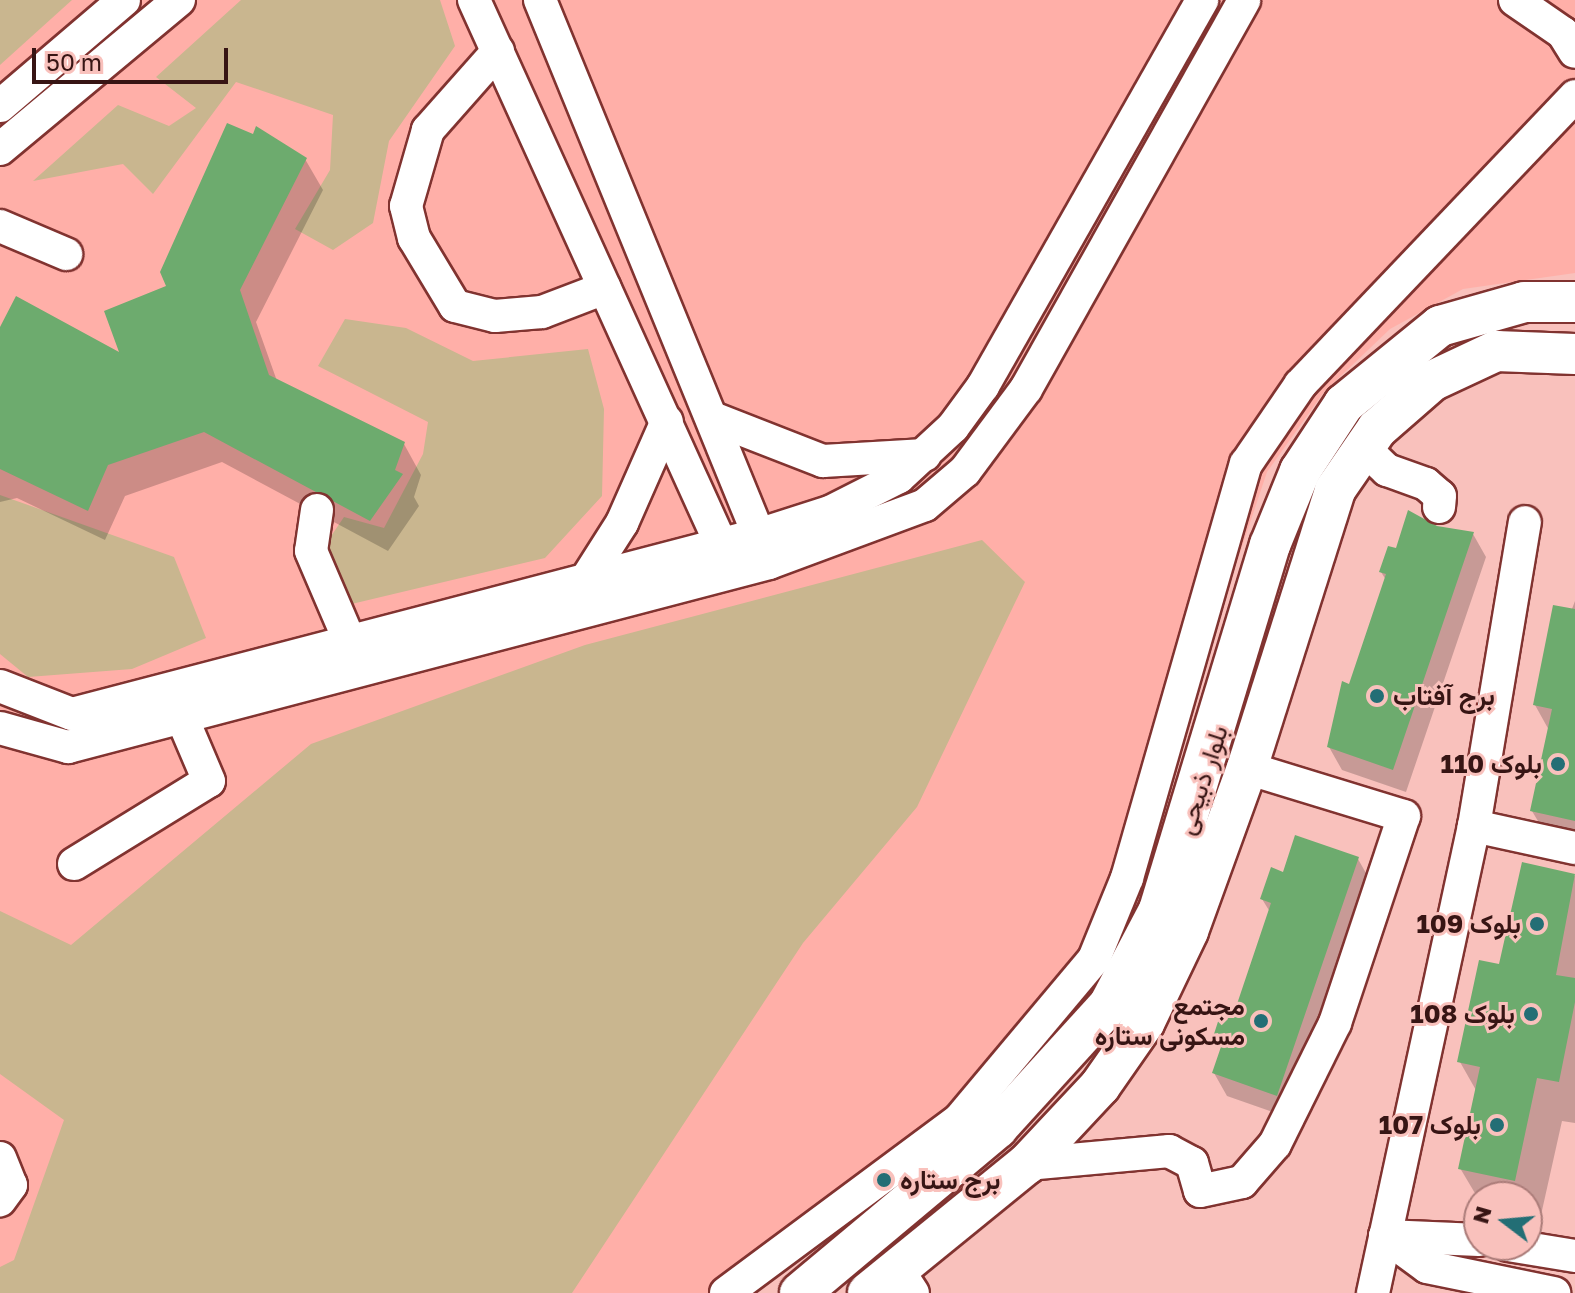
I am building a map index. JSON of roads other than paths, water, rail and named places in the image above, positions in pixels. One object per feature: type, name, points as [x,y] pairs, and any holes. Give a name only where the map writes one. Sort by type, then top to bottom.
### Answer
[{"type":"main road","name":"بلوار ذبیحی","points":[[800,1293],[867,1232],[997,1128],[1109,1005],[1159,910],[1270,545],[1300,471],[1344,404],[1440,326],[1524,302],[1575,302]]},
{"type":"main road","name":"بلوار ذبیحی","points":[[892,1284],[1027,1164],[1100,1086],[1144,1023],[1247,768],[1335,490],[1364,448],[1432,381],[1466,363],[1528,348],[1575,354]]},
{"type":"main road","points":[[867,1232],[892,1284]]},
{"type":"street","points":[[0,106],[124,0]]},
{"type":"street","points":[[0,149],[179,0]]},
{"type":"street","points":[[474,0],[727,558]]},
{"type":"street","points":[[540,0],[715,419],[765,549]]},
{"type":"street","points":[[765,549],[865,497],[925,455],[983,386],[1202,0]]},
{"type":"street","points":[[0,686],[72,714],[175,703],[727,558],[902,517],[972,462],[1026,389],[1244,0]]},
{"type":"street","points":[[1515,0],[1563,33],[1575,52]]},
{"type":"street","points":[[498,51],[428,130],[406,206],[414,238],[455,306],[495,316],[542,312],[605,288]]},
{"type":"street","points":[[726,1293],[959,1120],[1094,959],[1127,878],[1246,464],[1300,385],[1575,96]]},
{"type":"street","points":[[0,226],[66,254]]},
{"type":"street","points":[[715,419],[823,461],[925,455]]},
{"type":"street","points":[[585,581],[622,523],[667,421]]},
{"type":"street","points":[[1364,448],[1387,470],[1426,484],[1440,496],[1439,507]]},
{"type":"street","points":[[317,510],[311,551],[350,642]]},
{"type":"street","points":[[1373,1293],[1474,826],[1525,522]]},
{"type":"street","points":[[0,728],[68,747],[175,703],[350,642],[585,581],[727,558]]},
{"type":"street","points":[[74,864],[209,781],[175,703]]},
{"type":"street","points":[[1027,1164],[1169,1151],[1192,1163],[1200,1191],[1242,1182],[1275,1144],[1335,1023],[1404,816],[1247,768]]},
{"type":"street","points":[[1474,826],[1575,848]]},
{"type":"street","points":[[0,1158],[11,1185],[0,1200]]},
{"type":"street","points":[[1385,1236],[1463,1239]]},
{"type":"street","points":[[1385,1236],[1427,1267],[1554,1293]]},
{"type":"street","points":[[1543,1251],[1575,1256]]},
{"type":"place","name":"برج آفتاب","points":[[1377,696]]},
{"type":"place","name":"بلوک 110","points":[[1558,764]]},
{"type":"place","name":"بلوک 109","points":[[1537,924]]},
{"type":"place","name":"بلوک 108","points":[[1531,1014]]},
{"type":"place","name":"مجتمع مسکونی ستاره","points":[[1261,1021]]},
{"type":"place","name":"بلوک 107","points":[[1497,1125]]},
{"type":"place","name":"برج ستاره","points":[[884,1180]]}]
